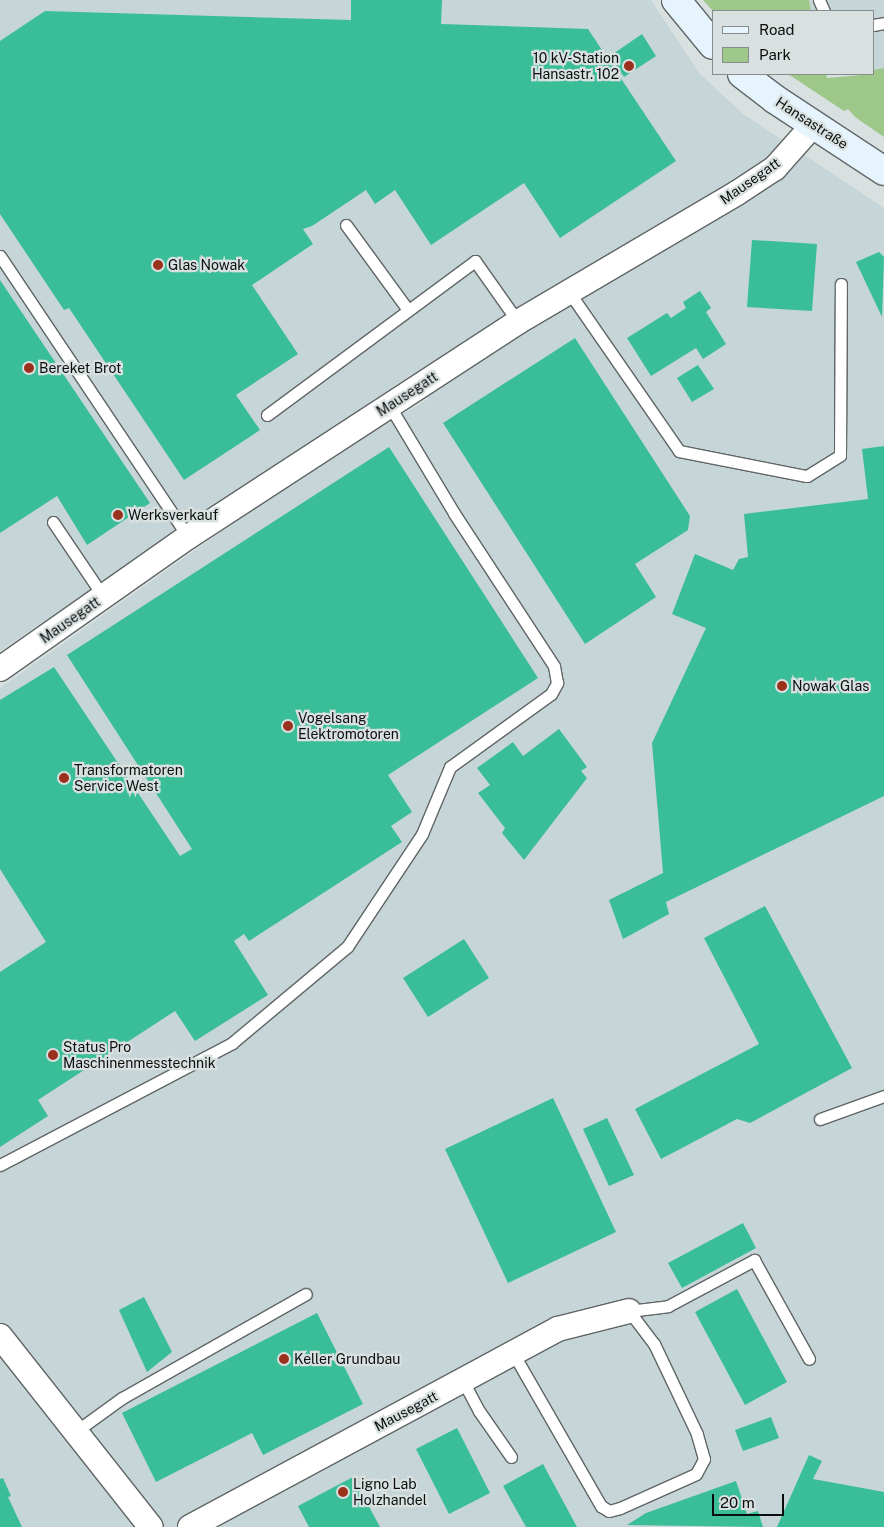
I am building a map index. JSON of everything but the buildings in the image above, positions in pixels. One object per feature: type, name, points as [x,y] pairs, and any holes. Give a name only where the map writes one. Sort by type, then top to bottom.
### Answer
[{"type":"street","points":[[676,0],[712,44]]},
{"type":"street","name":"Hansastraße","points":[[743,75],[884,170]]},
{"type":"street","name":"Mausegatt","points":[[0,669],[188,537],[389,405],[518,322],[775,168],[814,124]]},
{"type":"street","name":"Mausegatt","points":[[190,1527],[558,1329],[629,1311]]},
{"type":"street","points":[[0,1336],[151,1527]]},
{"type":"lane","points":[[346,225],[408,310]]},
{"type":"lane","points":[[0,256],[188,537]]},
{"type":"lane","points":[[267,415],[475,261],[518,322]]},
{"type":"lane","points":[[569,292],[679,451],[807,476],[840,455],[841,284]]},
{"type":"lane","points":[[0,1165],[232,1043],[347,947],[422,834],[450,767],[551,694],[557,682],[554,666],[454,513],[389,405]]},
{"type":"lane","points":[[53,522],[103,596]]},
{"type":"lane","points":[[820,1119],[884,1096]]},
{"type":"lane","points":[[513,1353],[601,1506],[609,1511],[620,1508],[696,1474],[704,1459],[697,1434],[654,1344],[629,1311],[668,1306],[754,1260],[809,1359]]},
{"type":"lane","points":[[75,1432],[122,1398],[306,1294]]},
{"type":"lane","points":[[463,1381],[478,1411],[511,1456]]},
{"type":"shaded area","points":[[0,0],[651,0],[699,73],[742,113],[884,208],[884,1527],[0,1527],[0,688],[304,473],[428,399],[412,374],[0,651]]},
{"type":"shaded area","points":[[809,0],[884,0],[884,68],[874,70],[874,10],[811,10]]},
{"type":"green space","points":[[703,0],[809,0],[811,10],[712,10]]},
{"type":"green space","points":[[884,68],[884,137],[855,117],[848,109],[844,111],[790,75],[826,75],[827,78],[874,75],[874,70]]},
{"type":"place","name":"10 kV-Station Hansastr. 102","points":[[629,66]]},
{"type":"place","name":"Glas Nowak","points":[[158,265]]},
{"type":"place","name":"Bereket Brot","points":[[29,368]]},
{"type":"place","name":"Werksverkauf","points":[[118,515]]},
{"type":"place","name":"Nowak Glas","points":[[782,686]]},
{"type":"place","name":"Vogelsang Elektromotoren","points":[[288,726]]},
{"type":"place","name":"Transformatoren Service West","points":[[64,778]]},
{"type":"place","name":"Status Pro Maschinenmesstechnik","points":[[53,1055]]},
{"type":"place","name":"Keller Grundbau","points":[[284,1359]]},
{"type":"place","name":"Ligno Lab Holzhandel","points":[[343,1492]]}]
